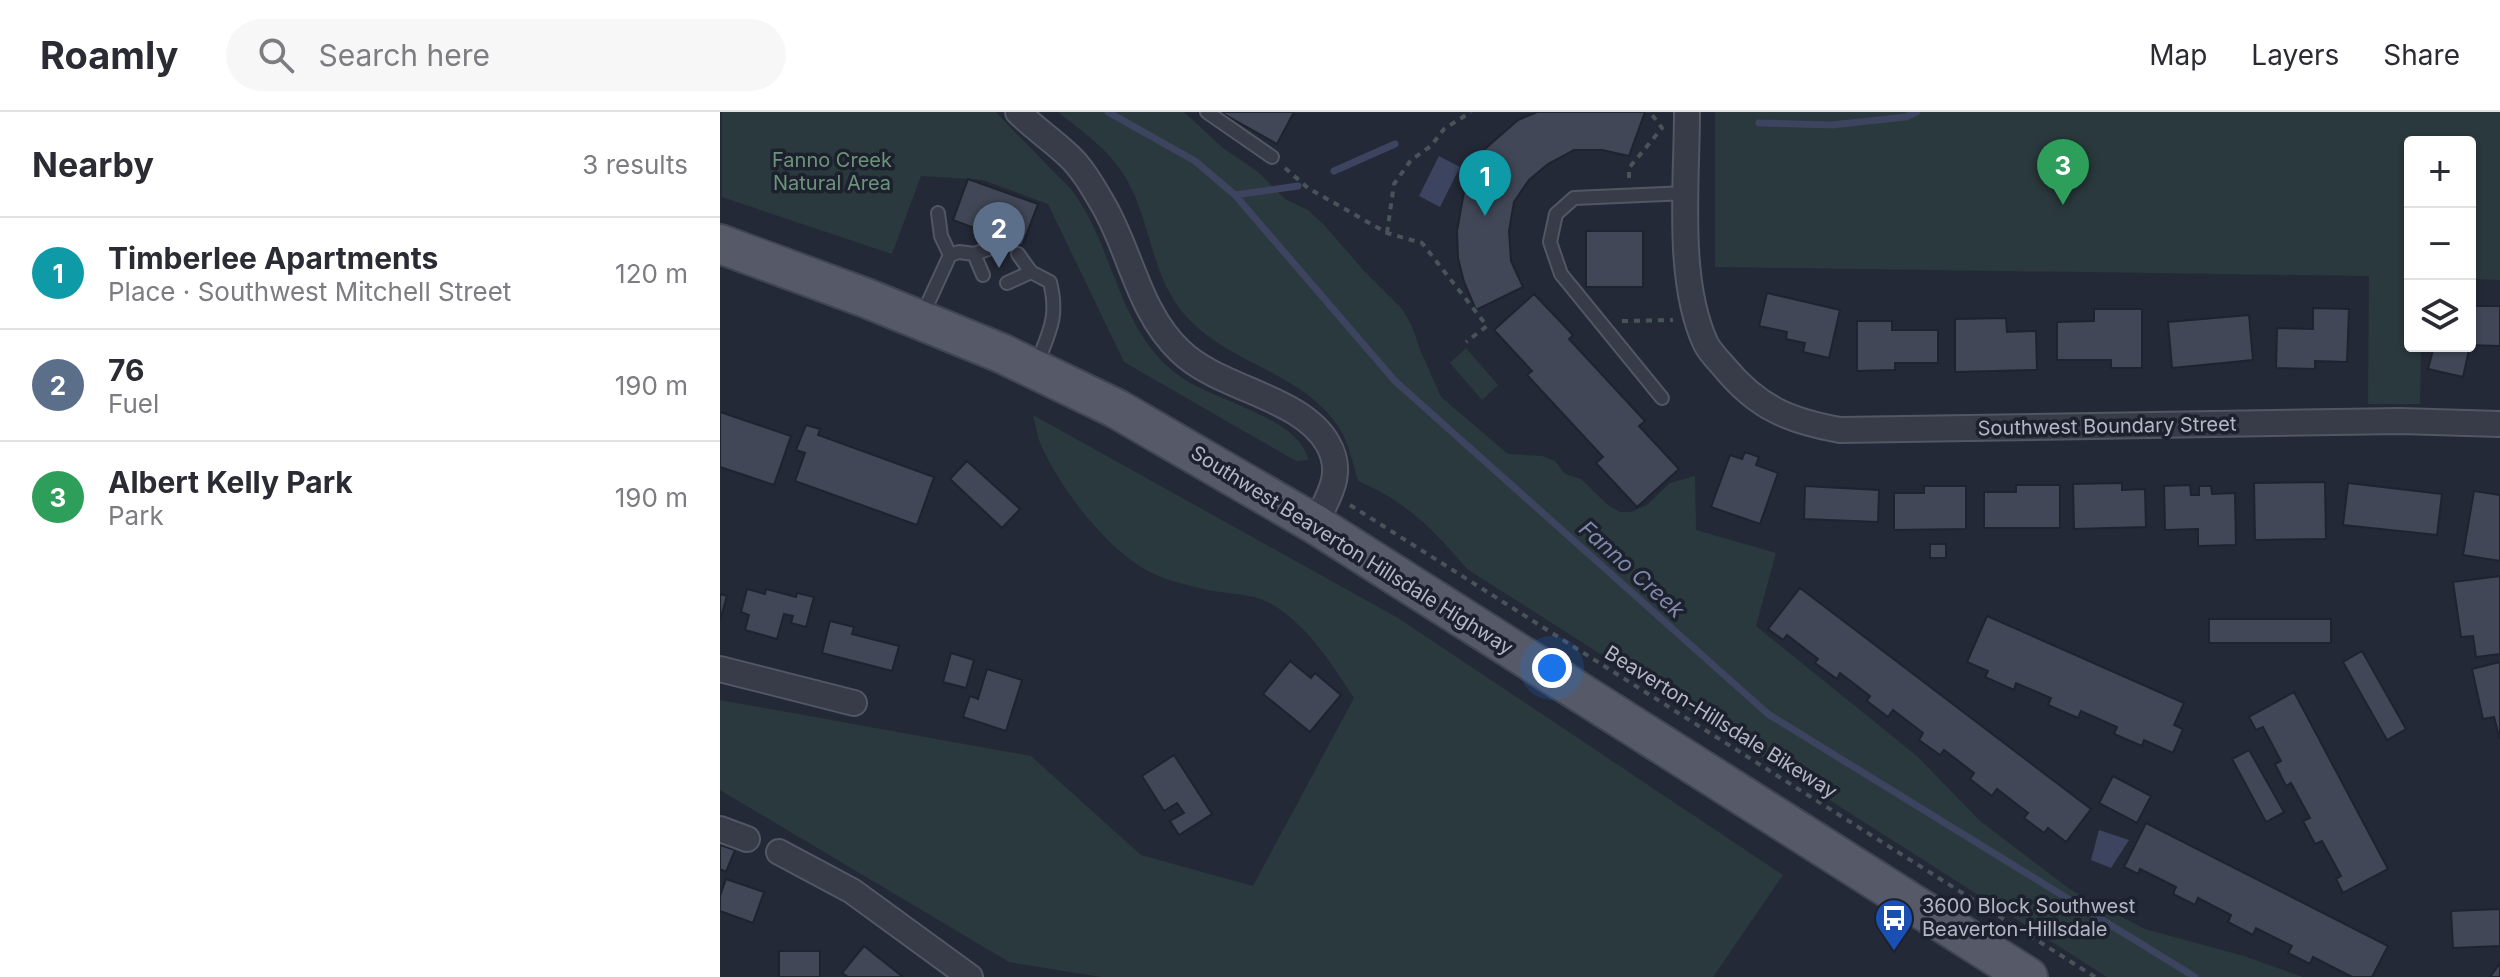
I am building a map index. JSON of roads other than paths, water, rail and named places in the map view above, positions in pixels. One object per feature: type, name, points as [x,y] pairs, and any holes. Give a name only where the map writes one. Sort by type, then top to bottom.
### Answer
[{"type":"main road","name":"Southwest Beaverton Hillsdale Highway","points":[[720,244],[921,320],[1035,369],[1322,508],[2028,977]]},
{"type":"street","points":[[1018,112],[1071,158],[1095,191],[1153,315],[1172,344],[1203,370],[1288,410],[1323,436],[1335,460],[1336,480],[1322,508]]},
{"type":"street","name":"Southwest Boundary Street","points":[[1687,112],[1687,266],[1694,310],[1707,346],[1731,375],[1757,401],[1782,415],[1811,425],[1840,430],[2400,421],[2500,424]]},
{"type":"street","points":[[720,669],[854,703]]},
{"type":"street","points":[[720,829],[747,839]]},
{"type":"street","points":[[779,852],[852,891],[970,977]]},
{"type":"lane","points":[[1207,112],[1272,157]]},
{"type":"lane","points":[[1662,398],[1561,274],[1550,242],[1556,214],[1574,198],[1687,193]]},
{"type":"lane","points":[[938,213],[941,236],[950,255]]},
{"type":"lane","points":[[974,254],[994,247]]},
{"type":"lane","points":[[921,320],[950,255],[959,252],[974,254],[989,261]]},
{"type":"lane","points":[[974,254],[983,275]]},
{"type":"lane","points":[[1018,254],[1031,272]]},
{"type":"lane","points":[[1012,268],[1031,272],[1050,282],[1056,305],[1035,369]]},
{"type":"lane","points":[[1007,283],[1031,272]]},
{"type":"water","points":[[1439,156],[1460,167],[1440,207],[1419,196]]},
{"type":"water","points":[[2099,830],[2129,840],[2111,868],[2091,860]]},
{"type":"waterway","name":"Fanno Creek","points":[[1108,112],[1195,161],[1235,195],[1395,381],[1768,714],[2195,977]]},
{"type":"waterway","points":[[1759,123],[1832,125],[1906,117],[1917,112]]},
{"type":"waterway","points":[[1334,171],[1395,144]]},
{"type":"waterway","points":[[1235,195],[1298,186]]},
{"type":"place","name":"Albert Kelly Park","points":[[2063,205]]},
{"type":"place","name":"Timberlee Apartments","points":[[1485,216]]},
{"type":"place","name":"76","points":[[999,268]]},
{"type":"place","name":"3600 Block Southwest Beaverton-Hillsdale","points":[[1894,952]]},
{"type":"park label","name":"Fanno Creek Natural Area","points":[[832,172]]}]
